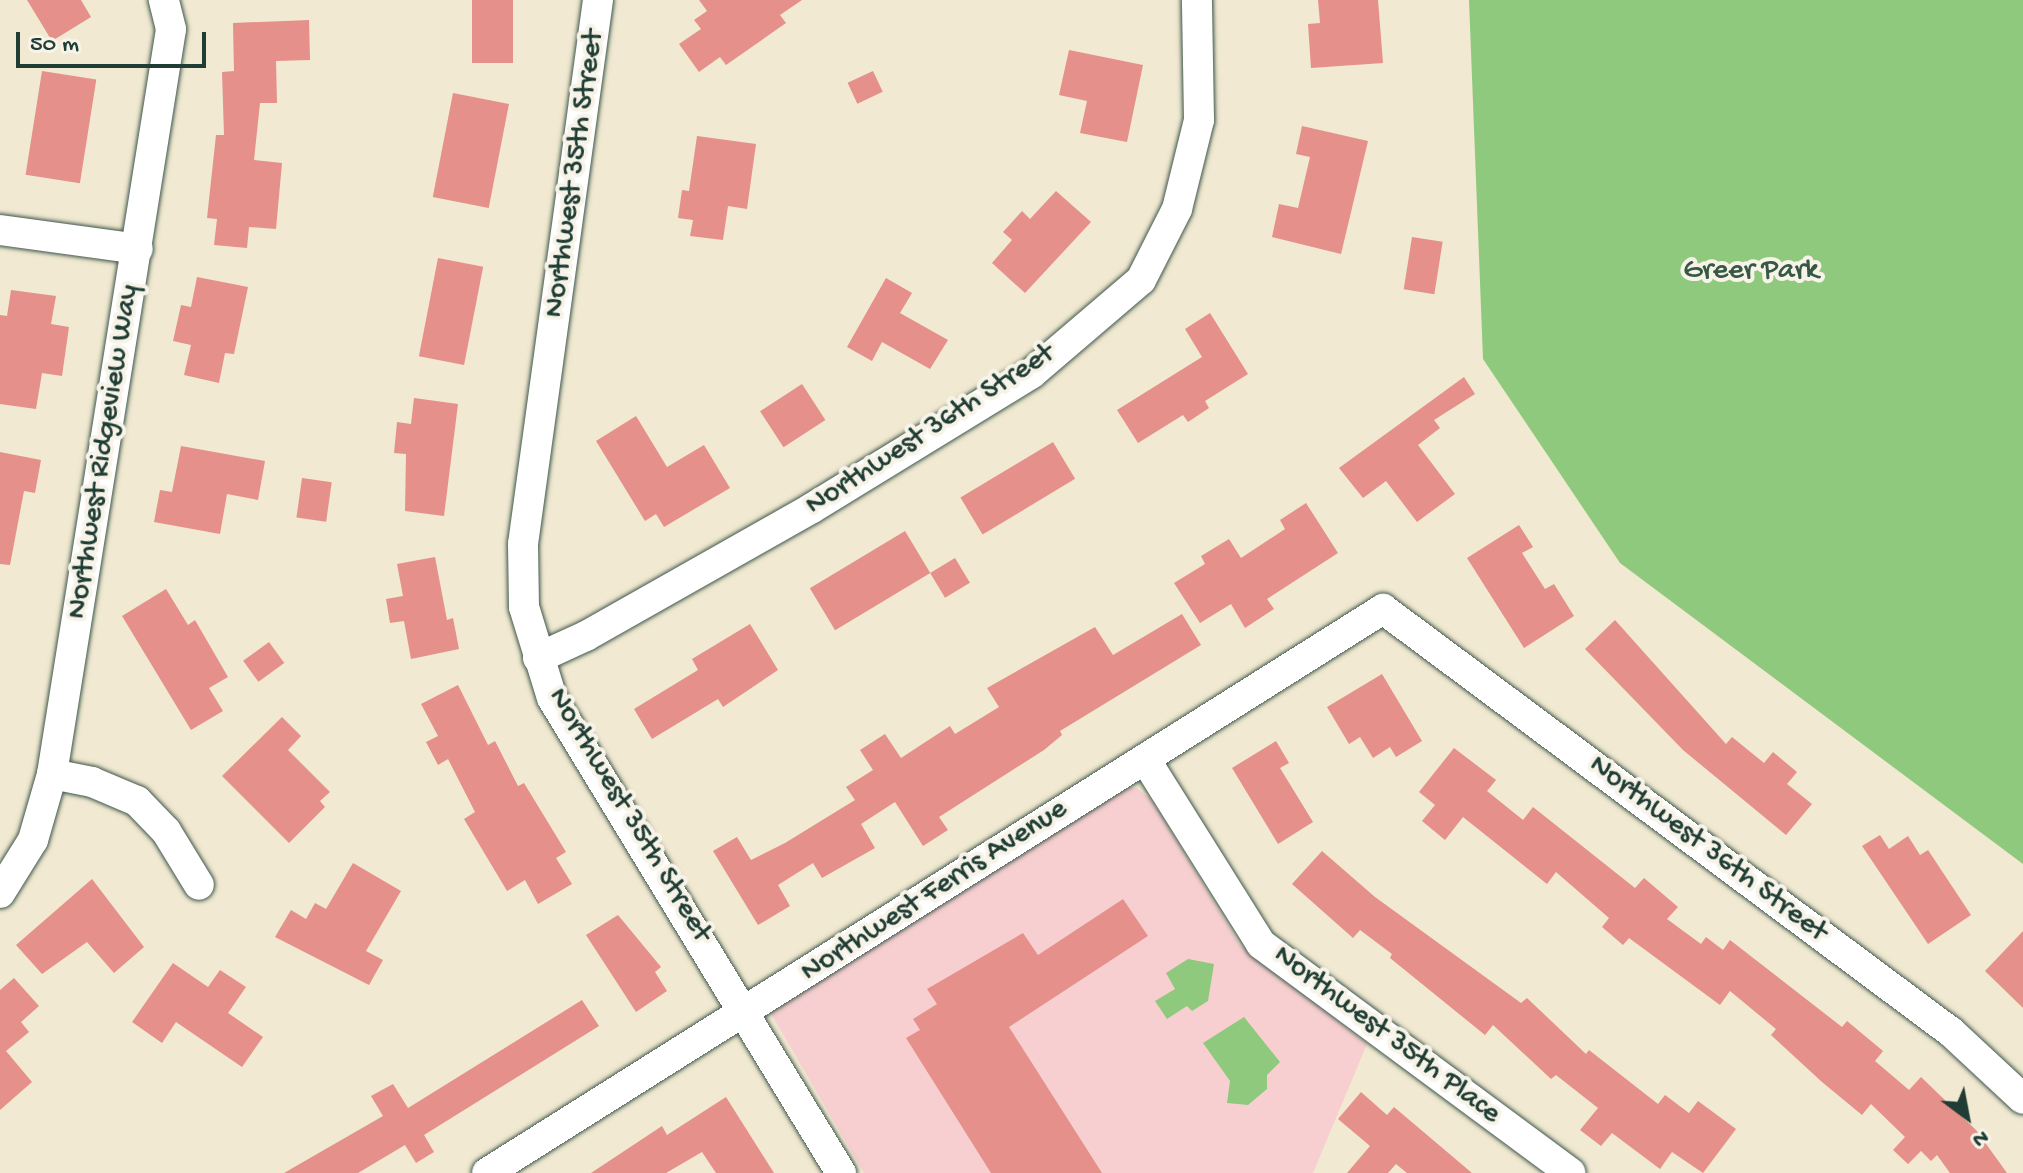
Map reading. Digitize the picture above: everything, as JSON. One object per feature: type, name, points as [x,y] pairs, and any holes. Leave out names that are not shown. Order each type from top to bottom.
[{"type":"street","name":"Northwest Ridgeview Way","points":[[0,893],[33,840],[52,774],[171,29],[164,0]]},
{"type":"street","name":"Northwest 35th Street","points":[[598,0],[523,544],[524,607],[552,698],[747,1012],[841,1173]]},
{"type":"street","name":"Northwest 36th Street","points":[[538,658],[586,636],[812,508],[1032,373],[1141,280],[1177,209],[1199,120],[1197,0]]},
{"type":"street","points":[[0,230],[138,249]]},
{"type":"street","name":"Northwest 36th Street","points":[[1383,609],[1951,1032],[2023,1099]]},
{"type":"street","name":"Northwest Ferris Avenue","points":[[487,1173],[1383,609]]},
{"type":"street","name":"Northwest 35th Place","points":[[1145,759],[1261,944],[1570,1173]]},
{"type":"street","points":[[52,774],[92,782],[137,801],[166,831],[199,885]]},
{"type":"shaded area","points":[[1120,787],[1136,788],[1151,799],[1240,945],[1367,1044],[1313,1173],[864,1173],[770,1012]]},
{"type":"green space","name":"Greer Park","points":[[1469,0],[2023,0],[2023,864],[1620,563],[1483,359]]},
{"type":"green space","points":[[1188,959],[1214,964],[1208,1001],[1192,1011],[1187,1006],[1167,1019],[1155,1001],[1175,989],[1166,973]]},
{"type":"green space","points":[[1244,1017],[1280,1062],[1267,1075],[1267,1089],[1248,1105],[1227,1103],[1230,1081],[1203,1043]]},
{"type":"building","points":[[27,0],[81,0],[91,17],[52,41]]},
{"type":"building","points":[[472,0],[513,0],[513,63],[472,63]]},
{"type":"building","points":[[699,0],[802,0],[780,15],[786,23],[726,65],[720,57],[699,72],[679,44],[701,29],[694,20],[707,11]]},
{"type":"building","points":[[1318,0],[1378,0],[1383,63],[1311,68],[1308,24],[1320,23]]},
{"type":"building","points":[[309,20],[310,60],[276,61],[277,103],[260,103],[254,160],[282,163],[276,229],[249,227],[247,248],[214,245],[217,219],[207,218],[216,135],[224,135],[222,72],[234,71],[233,23]]},
{"type":"building","points":[[1069,50],[1143,65],[1127,142],[1080,133],[1087,101],[1059,95]]},
{"type":"building","points":[[42,71],[96,80],[80,183],[26,175]]},
{"type":"building","points":[[873,71],[883,92],[857,104],[848,83]]},
{"type":"building","points":[[453,93],[509,104],[489,208],[433,197]]},
{"type":"building","points":[[1302,126],[1368,141],[1341,254],[1272,237],[1279,204],[1298,208],[1310,157],[1296,154]]},
{"type":"building","points":[[697,136],[756,144],[747,209],[728,206],[723,240],[690,236],[693,220],[678,218],[682,190],[689,191]]},
{"type":"building","points":[[1056,191],[1091,222],[1025,293],[992,263],[1012,240],[1003,232],[1022,211],[1030,219]]},
{"type":"building","points":[[1412,237],[1443,242],[1434,294],[1404,289]]},
{"type":"building","points":[[438,258],[483,267],[464,365],[419,356]]},
{"type":"building","points":[[197,277],[248,287],[234,354],[225,353],[219,383],[184,375],[191,345],[173,341],[181,305],[191,307]]},
{"type":"building","points":[[886,278],[912,293],[900,313],[948,340],[930,369],[882,342],[872,361],[847,347]]},
{"type":"building","points":[[11,290],[56,296],[51,324],[69,327],[62,376],[42,373],[36,409],[0,404],[0,315],[7,316]]},
{"type":"building","points":[[1210,313],[1248,374],[1205,401],[1209,408],[1188,422],[1183,415],[1138,443],[1117,410],[1202,357],[1185,329]]},
{"type":"building","points":[[1464,377],[1475,394],[1434,420],[1440,428],[1418,445],[1455,494],[1417,522],[1386,481],[1363,498],[1339,468]]},
{"type":"building","points":[[802,384],[825,420],[783,447],[760,411]]},
{"type":"building","points":[[414,398],[458,404],[444,516],[405,511],[406,454],[394,453],[397,422],[411,424]]},
{"type":"building","points":[[636,416],[667,467],[704,445],[730,488],[664,527],[656,514],[645,521],[596,441]]},
{"type":"building","points":[[1053,442],[1075,479],[983,534],[960,498]]},
{"type":"building","points":[[181,446],[265,461],[258,500],[227,494],[220,534],[154,522],[160,490],[172,492]]},
{"type":"building","points":[[0,452],[41,460],[35,493],[24,491],[10,565],[0,564]]},
{"type":"building","points":[[302,478],[332,482],[326,522],[296,518]]},
{"type":"building","points":[[1306,503],[1338,553],[1267,599],[1274,609],[1245,628],[1231,604],[1200,623],[1174,583],[1205,564],[1201,556],[1229,539],[1241,558],[1285,529],[1280,520]]},
{"type":"building","points":[[1519,525],[1533,547],[1522,553],[1545,589],[1554,584],[1574,616],[1524,648],[1467,558]]},
{"type":"building","points":[[905,531],[930,573],[835,630],[810,588]]},
{"type":"building","points":[[435,557],[447,620],[453,618],[459,649],[411,659],[404,621],[390,623],[386,599],[403,596],[397,564]]},
{"type":"building","points":[[955,558],[970,583],[945,598],[930,573]]},
{"type":"building","points":[[166,589],[188,625],[195,620],[228,677],[209,688],[223,711],[191,730],[122,616]]},
{"type":"building","points":[[1182,614],[1201,645],[1060,731],[1062,735],[1044,750],[939,817],[948,830],[923,846],[895,802],[861,824],[875,848],[822,878],[813,863],[778,885],[790,906],[758,925],[713,851],[737,837],[751,860],[785,843],[855,800],[846,787],[873,770],[860,750],[885,734],[901,758],[950,726],[955,734],[999,707],[987,688],[1095,627],[1113,655]]},
{"type":"building","points":[[1615,620],[1726,744],[1732,737],[1764,763],[1773,752],[1797,772],[1787,784],[1812,804],[1786,835],[1683,750],[1585,649]]},
{"type":"building","points":[[750,624],[778,670],[723,707],[718,699],[652,739],[634,709],[698,670],[692,659]]},
{"type":"building","points":[[269,642],[284,663],[258,682],[243,661]]},
{"type":"building","points":[[1382,674],[1422,741],[1396,757],[1390,747],[1373,758],[1360,737],[1349,744],[1327,707]]},
{"type":"building","points":[[458,685],[488,745],[495,741],[518,786],[524,783],[566,852],[556,858],[572,884],[538,904],[525,880],[507,891],[464,819],[475,812],[448,759],[438,765],[426,742],[438,736],[421,704]]},
{"type":"building","points":[[282,717],[301,736],[288,750],[330,792],[320,801],[325,807],[289,843],[222,776]]},
{"type":"building","points":[[1276,741],[1289,763],[1280,768],[1313,822],[1278,844],[1232,768]]},
{"type":"building","points":[[1454,748],[1496,780],[1487,791],[1523,820],[1533,807],[1635,888],[1644,878],[1678,907],[1667,919],[1701,944],[1706,937],[1723,950],[1730,940],[1842,1027],[1847,1021],[1883,1051],[1875,1061],[1909,1090],[1921,1077],[1976,1130],[2007,1173],[1950,1173],[1937,1155],[1931,1161],[1921,1151],[1908,1164],[1893,1150],[1905,1137],[1871,1104],[1862,1115],[1822,1082],[1771,1035],[1776,1029],[1730,991],[1720,1005],[1629,938],[1623,945],[1602,927],[1609,918],[1556,872],[1547,884],[1463,817],[1445,840],[1422,821],[1435,805],[1419,792]]},
{"type":"building","points":[[1880,835],[1889,849],[1908,836],[1920,855],[1928,850],[1971,915],[1928,944],[1862,846]]},
{"type":"building","points":[[1322,851],[1375,897],[1521,1003],[1527,998],[1586,1054],[1589,1050],[1658,1104],[1665,1095],[1689,1113],[1698,1101],[1736,1129],[1703,1173],[1672,1152],[1660,1169],[1612,1133],[1601,1146],[1580,1130],[1598,1108],[1556,1075],[1551,1079],[1493,1025],[1485,1035],[1390,958],[1392,954],[1360,930],[1353,938],[1292,884]]},
{"type":"building","points":[[353,863],[401,891],[366,951],[383,960],[369,985],[275,937],[291,910],[306,919],[315,903],[326,909]]},
{"type":"building","points":[[92,879],[144,947],[114,973],[87,942],[42,974],[16,945]]},
{"type":"building","points":[[1123,899],[1148,936],[1009,1027],[1102,1173],[991,1173],[906,1038],[920,1030],[913,1019],[937,1004],[927,989],[1023,933],[1038,955]]},
{"type":"building","points":[[618,915],[661,967],[655,972],[667,991],[636,1012],[586,935]]},
{"type":"building","points":[[2023,931],[2023,1008],[1985,971]]},
{"type":"building","points":[[173,963],[208,987],[220,970],[246,987],[228,1013],[263,1037],[242,1067],[176,1022],[162,1043],[132,1022]]},
{"type":"building","points":[[14,978],[39,1006],[21,1022],[29,1032],[6,1051],[32,1082],[0,1110],[0,990]]},
{"type":"building","points":[[582,1000],[599,1026],[424,1135],[434,1152],[416,1163],[405,1145],[358,1173],[284,1173],[383,1116],[371,1096],[393,1084],[408,1108]]},
{"type":"building","points":[[1361,1092],[1387,1115],[1394,1107],[1472,1173],[1407,1173],[1396,1164],[1388,1173],[1347,1173],[1370,1146],[1338,1119]]},
{"type":"building","points":[[726,1097],[774,1173],[716,1173],[702,1152],[666,1173],[591,1173],[662,1126],[667,1135]]}]
